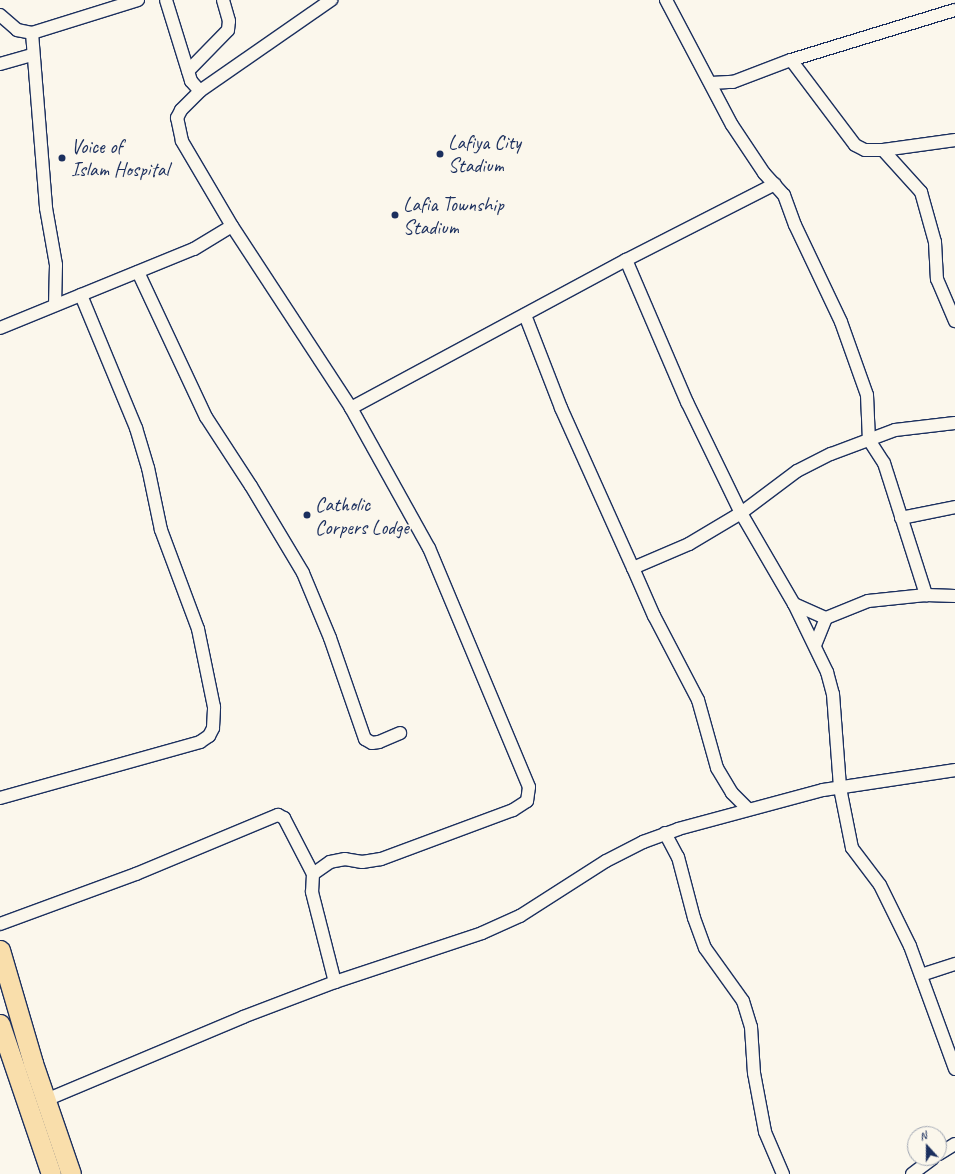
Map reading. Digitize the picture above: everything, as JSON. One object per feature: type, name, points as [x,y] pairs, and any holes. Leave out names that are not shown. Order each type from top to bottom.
[{"type":"highway","points":[[0,950],[46,1100],[71,1174]]},
{"type":"highway","points":[[0,1024],[51,1174]]},
{"type":"street","points":[[0,15],[17,30],[32,33],[138,0]]},
{"type":"street","points":[[166,0],[191,82],[200,91]]},
{"type":"street","points":[[188,71],[228,30],[229,21],[222,0]]},
{"type":"street","points":[[313,874],[330,862],[345,859],[372,861],[429,843],[514,810],[523,805],[529,796],[525,776],[429,548],[351,408],[232,226],[182,142],[178,129],[177,118],[181,110],[200,91],[331,0]]},
{"type":"street","points":[[666,0],[721,102],[764,174],[784,195],[795,225],[841,322],[867,395],[869,440],[884,463],[926,595]]},
{"type":"street","points":[[711,83],[733,82],[792,60],[955,10]]},
{"type":"street","points":[[32,33],[32,55],[42,139],[46,208],[56,265],[55,305]]},
{"type":"street","points":[[0,64],[32,55]]},
{"type":"street","points":[[792,60],[847,138],[865,150],[883,150],[955,140]]},
{"type":"street","points":[[721,102],[733,82]]},
{"type":"street","points":[[883,150],[921,192],[935,242],[938,279],[955,321]]},
{"type":"street","points":[[351,408],[626,260],[775,184]]},
{"type":"street","points":[[0,328],[194,249],[232,226]]},
{"type":"street","points":[[626,260],[687,402],[741,513],[794,604],[827,672],[833,694],[840,788],[852,848],[880,885],[921,975],[955,1069]]},
{"type":"street","points":[[138,272],[206,417],[251,486],[303,573],[330,638],[365,739],[372,743],[379,742],[400,733]]},
{"type":"street","points":[[0,798],[204,740],[210,736],[213,728],[214,708],[198,629],[161,530],[148,468],[136,428],[81,295]]},
{"type":"street","points":[[525,315],[561,408],[654,616],[698,700],[717,768],[732,793],[748,809]]},
{"type":"street","points":[[633,568],[689,544],[741,513],[797,471],[831,454],[907,427],[955,423]]},
{"type":"street","points":[[901,518],[955,507]]},
{"type":"street","points":[[794,604],[826,618],[868,602],[926,595],[955,596]]},
{"type":"street","points":[[815,645],[826,618]]},
{"type":"street","points":[[46,1100],[243,1017],[335,982],[482,933],[520,916],[606,861],[665,834],[748,809],[840,788],[955,770]]},
{"type":"street","points":[[0,924],[136,874],[278,815],[284,818],[313,874],[312,892],[335,982]]},
{"type":"street","points":[[665,834],[678,857],[694,918],[705,948],[743,1001],[752,1027],[754,1073],[764,1132],[783,1174]]},
{"type":"street","points":[[921,975],[955,964]]},
{"type":"street","points":[[912,1174],[923,1166]]},
{"type":"place","name":"Lafiya City Stadium","points":[[440,154]]},
{"type":"place","name":"Voice of Islam Hospital","points":[[62,158]]},
{"type":"place","name":"Lafia Township Stadium","points":[[395,215]]},
{"type":"place","name":"Catholic Corpers Lodge","points":[[307,515]]}]
